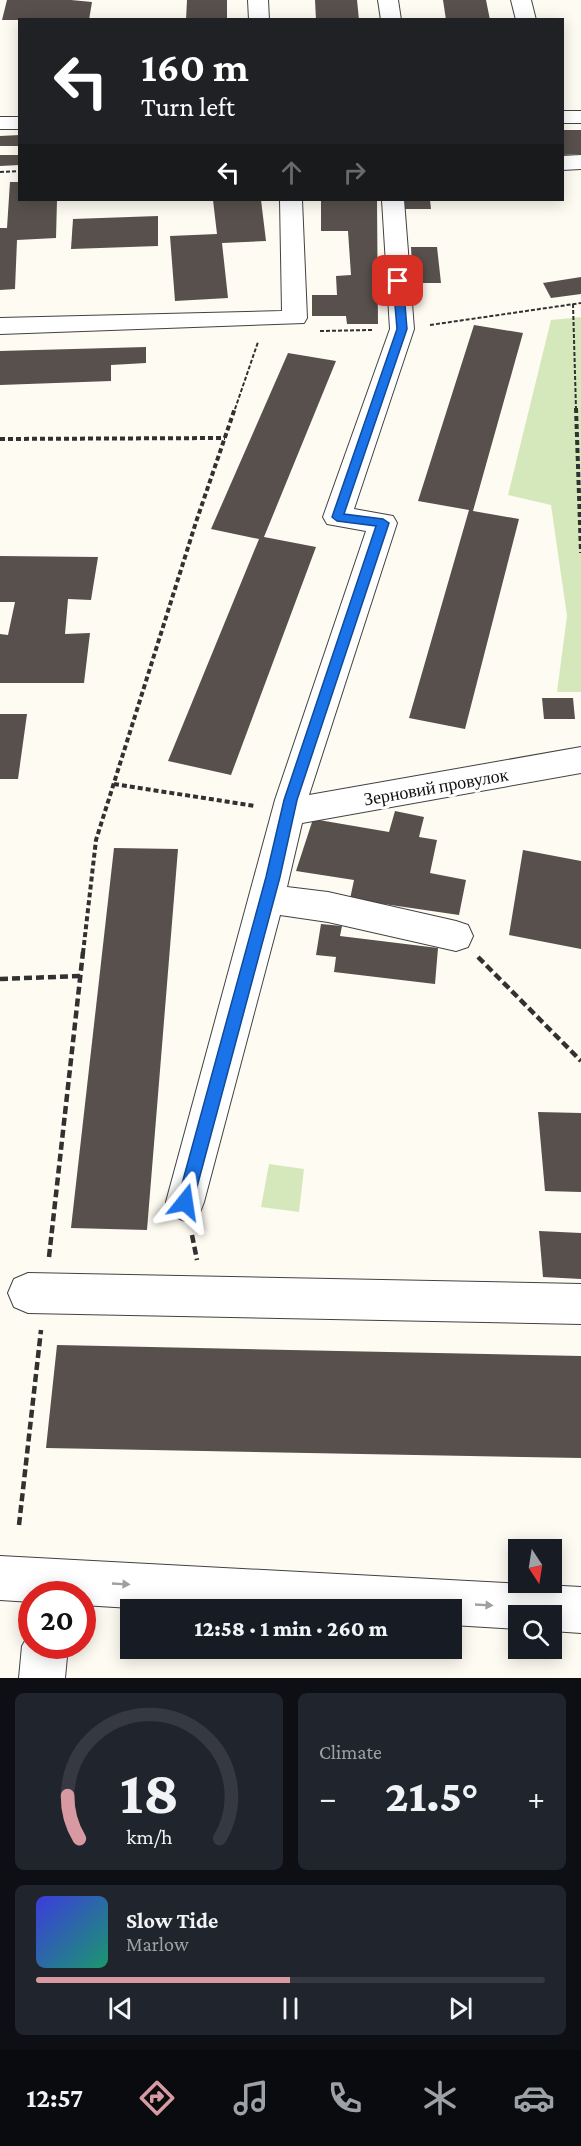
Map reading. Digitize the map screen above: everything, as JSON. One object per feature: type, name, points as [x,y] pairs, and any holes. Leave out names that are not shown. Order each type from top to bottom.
[{"type":"street","points":[[258,0],[259,18]]},
{"type":"street","points":[[388,0],[391,18]]},
{"type":"street","points":[[521,0],[526,18]]},
{"type":"street","points":[[564,117],[581,117]]},
{"type":"street","points":[[0,123],[18,123]]},
{"type":"street","points":[[564,162],[581,162]]},
{"type":"street","points":[[0,326],[295,318],[291,201]]},
{"type":"street","points":[[185,1202],[290,812],[294,789],[383,523],[337,517],[402,329],[393,201]]},
{"type":"street","name":"Зерновий провулок","points":[[290,812],[581,760]]},
{"type":"street","points":[[267,898],[328,907],[456,936]]},
{"type":"street","points":[[37,1293],[581,1304]]},
{"type":"street","points":[[0,1578],[18,1581]]},
{"type":"street","points":[[96,1589],[581,1610]]},
{"type":"street","points":[[42,1678],[44,1659]]},
{"type":"path","points":[[0,172],[18,171]]},
{"type":"path","points":[[581,303],[573,304],[581,553]]},
{"type":"path","points":[[19,1525],[37,1293],[81,976],[96,840],[261,333]]},
{"type":"path","points":[[0,439],[225,438]]},
{"type":"path","points":[[114,784],[290,812]]},
{"type":"path","points":[[456,936],[581,1061]]},
{"type":"path","points":[[0,979],[81,976]]},
{"type":"path","points":[[185,1202],[204,1296]]},
{"type":"green space","points":[[581,317],[581,692],[557,692],[567,616],[551,505],[508,495],[551,320]]},
{"type":"green space","points":[[269,1164],[304,1169],[299,1212],[261,1207]]},
{"type":"building","points":[[7,0],[92,2],[89,18],[2,20]]},
{"type":"building","points":[[187,0],[227,0],[227,18],[186,18]]},
{"type":"building","points":[[315,0],[357,0],[359,18],[316,18]]},
{"type":"building","points":[[443,0],[486,0],[490,18],[446,18]]},
{"type":"building","points":[[564,130],[581,130],[581,154],[564,155]]},
{"type":"building","points":[[18,135],[18,146],[0,146],[0,136]]},
{"type":"building","points":[[0,155],[18,155],[18,165],[0,166]]},
{"type":"building","points":[[10,182],[18,182],[18,201],[57,201],[56,238],[17,240],[15,289],[0,290],[0,228],[7,228]]},
{"type":"building","points":[[213,201],[261,201],[266,241],[222,243],[228,298],[175,301],[170,236],[217,234]]},
{"type":"building","points":[[321,201],[377,201],[378,324],[347,324],[346,316],[312,316],[312,295],[337,295],[336,276],[351,275],[348,231],[321,231]]},
{"type":"building","points":[[404,201],[430,201],[431,209],[405,209]]},
{"type":"building","points":[[158,216],[158,246],[71,249],[73,219]]},
{"type":"building","points":[[411,247],[437,247],[441,283],[413,283]]},
{"type":"building","points":[[581,277],[581,294],[551,298],[543,283]]},
{"type":"building","points":[[474,325],[523,333],[473,511],[519,519],[465,729],[409,718],[469,510],[418,501]]},
{"type":"building","points":[[146,347],[146,363],[111,365],[111,381],[0,385],[0,351]]},
{"type":"building","points":[[288,353],[336,361],[264,537],[316,547],[231,775],[168,761],[259,539],[211,529]]},
{"type":"building","points":[[0,556],[98,557],[91,600],[68,599],[65,634],[90,633],[84,683],[0,683],[0,634],[8,635],[15,602],[0,602]]},
{"type":"building","points":[[542,698],[573,698],[575,719],[544,719]]},
{"type":"building","points":[[0,714],[27,714],[18,779],[0,779]]},
{"type":"building","points":[[395,811],[424,817],[419,837],[437,840],[430,873],[466,880],[459,915],[350,899],[354,880],[296,871],[313,819],[389,832]]},
{"type":"building","points":[[114,848],[178,849],[147,1230],[71,1228]]},
{"type":"building","points":[[523,850],[581,861],[581,949],[509,935]]},
{"type":"building","points":[[321,924],[342,926],[340,936],[438,948],[435,984],[334,972],[336,957],[316,955]]},
{"type":"building","points":[[538,1112],[581,1113],[581,1192],[545,1191]]},
{"type":"building","points":[[539,1231],[581,1233],[581,1279],[543,1277]]},
{"type":"building","points":[[57,1345],[581,1356],[581,1458],[46,1448]]},
{"type":"route","points":[[185,1202],[273,877],[291,800],[383,523],[337,517],[402,329],[398,281]]}]
